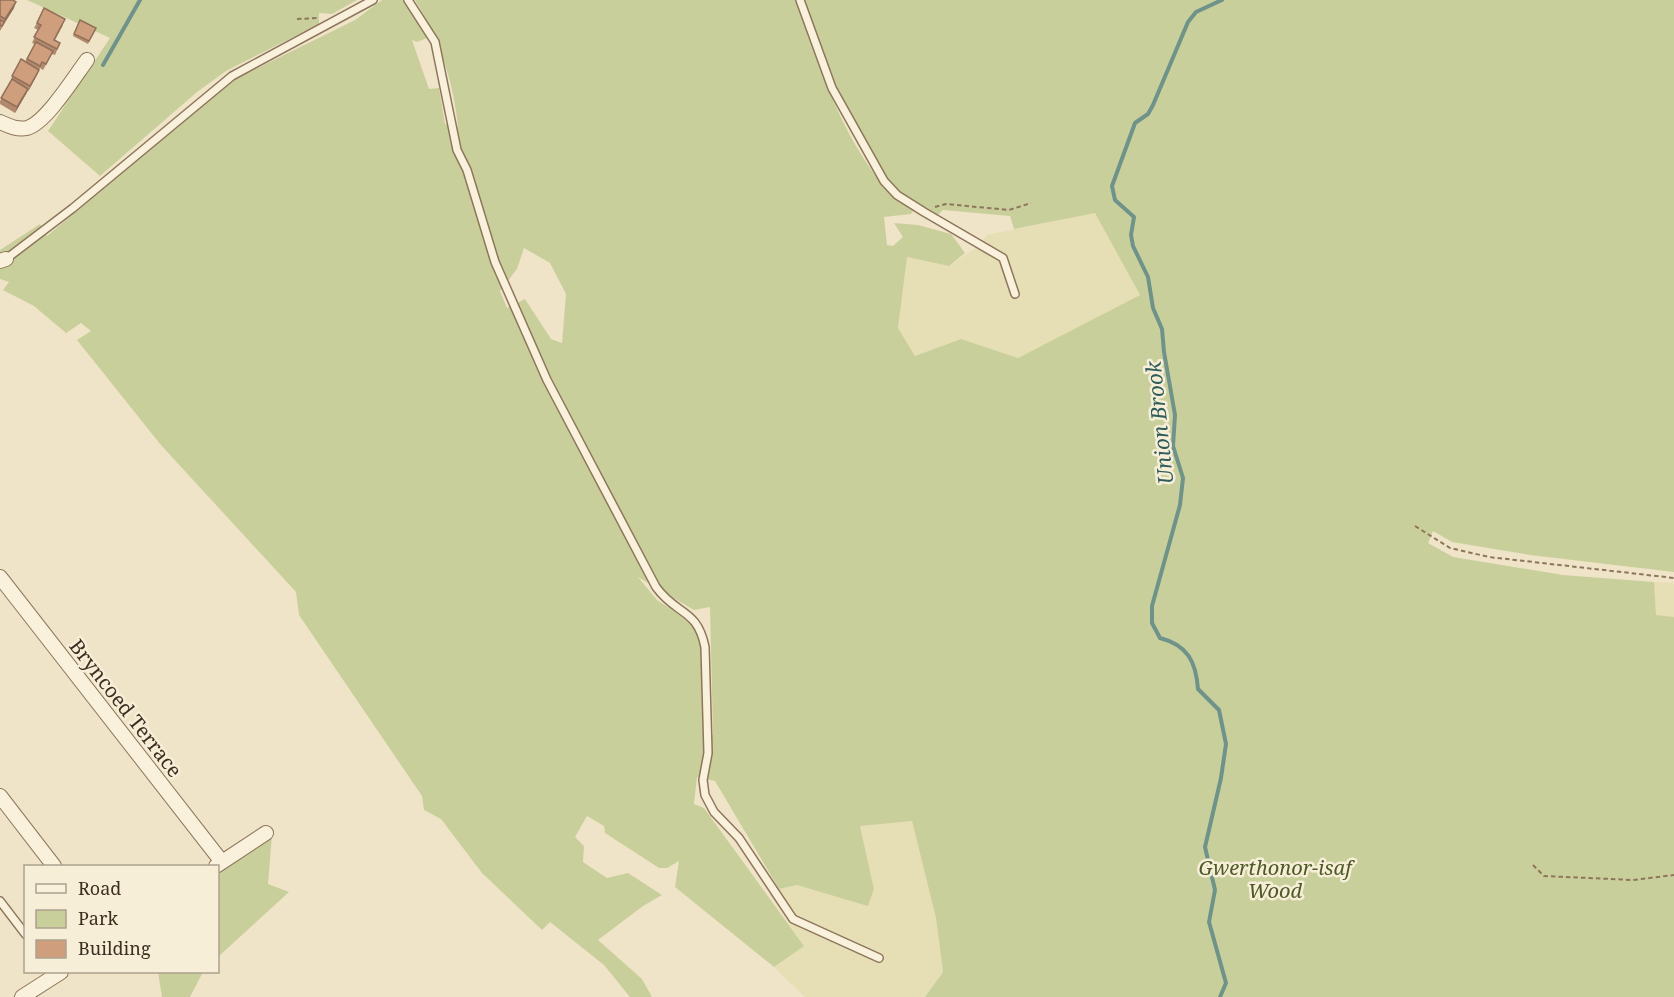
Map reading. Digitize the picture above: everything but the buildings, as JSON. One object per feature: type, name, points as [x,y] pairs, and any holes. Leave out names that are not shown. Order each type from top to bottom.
[{"type":"street","points":[[0,122],[12,128],[28,128],[41,121],[74,68],[87,60]]},
{"type":"street","name":"Bryncoed Terrace","points":[[0,577],[219,864]]},
{"type":"street","points":[[0,796],[52,865]]},
{"type":"street","points":[[219,864],[266,833]]},
{"type":"street","points":[[22,997],[56,973]]},
{"type":"lane","points":[[3,260],[72,208],[232,76],[373,0]]},
{"type":"lane","points":[[408,0],[435,42],[457,150],[467,170],[495,262],[547,380],[656,587],[672,605],[697,621],[702,632],[705,647],[708,753],[703,780],[710,803],[746,848],[793,918],[879,958]]},
{"type":"lane","points":[[800,0],[832,88],[873,164],[897,195],[1003,258],[1015,294]]},
{"type":"lane","points":[[0,901],[24,932]]},
{"type":"path","points":[[924,212],[946,204],[1009,210],[1031,203]]},
{"type":"path","points":[[1415,526],[1450,548],[1489,557],[1674,578]]},
{"type":"path","points":[[1533,865],[1544,876],[1633,880],[1674,876]]},
{"type":"shaded area","points":[[1095,212],[1140,295],[1018,358],[961,339],[915,356],[898,328],[907,257],[949,266],[976,248],[987,235]]},
{"type":"shaded area","points":[[1654,582],[1674,583],[1674,617],[1656,616]]},
{"type":"shaded area","points":[[912,821],[936,918],[943,972],[925,997],[805,997],[774,967],[804,946],[770,895],[779,889],[797,885],[868,905],[874,889],[860,825]]},
{"type":"green space","points":[[27,0],[357,0],[332,14],[319,13],[319,24],[226,71],[197,92],[100,176],[48,131],[110,38]]},
{"type":"green space","name":"Gwerthonor-isaf Wood","points":[[382,0],[403,0],[427,38],[417,42],[412,40],[429,89],[439,88],[445,124],[458,127],[453,94],[444,61],[415,0],[796,0],[827,85],[855,145],[872,171],[892,194],[913,211],[911,214],[884,217],[887,245],[893,246],[903,237],[894,223],[918,225],[951,234],[965,253],[949,266],[907,257],[898,328],[915,356],[961,339],[1018,358],[1140,295],[1095,213],[1014,229],[1010,216],[943,210],[937,216],[910,199],[886,177],[857,131],[832,75],[804,0],[1674,0],[1674,572],[1530,555],[1452,542],[1433,531],[1428,543],[1453,557],[1563,575],[1654,582],[1656,615],[1674,617],[1674,997],[925,997],[943,972],[936,918],[912,821],[860,826],[874,889],[868,906],[797,885],[779,889],[715,781],[697,777],[694,804],[704,808],[804,946],[774,967],[675,887],[679,861],[667,868],[659,868],[605,833],[604,826],[587,816],[575,837],[584,846],[583,862],[607,878],[628,873],[662,895],[643,906],[598,940],[642,979],[652,997],[630,997],[604,965],[550,922],[542,930],[482,873],[441,819],[424,810],[422,796],[299,615],[296,592],[160,444],[77,340],[91,331],[81,323],[66,333],[34,306],[3,290],[9,282],[0,279],[0,250],[40,224],[47,236],[231,81],[355,20]],"holes":[[[524,248],[550,263],[566,294],[562,343],[551,339],[525,299],[507,308],[500,291],[517,269]],[[638,577],[694,610],[710,607],[713,735],[703,734],[701,648],[697,631],[690,622],[657,600]]]},
{"type":"green space","points":[[272,835],[268,884],[289,892],[219,956],[219,873]]},
{"type":"green space","points":[[158,973],[202,973],[190,997],[162,997]]},
{"type":"waterway","points":[[103,65],[140,0]]},
{"type":"waterway","name":"Union Brook","points":[[1220,997],[1226,983],[1209,922],[1215,890],[1205,847],[1221,778],[1226,744],[1219,710],[1198,689],[1192,662],[1177,645],[1160,638],[1152,623],[1152,606],[1180,505],[1183,478],[1173,446],[1175,415],[1162,329],[1153,308],[1148,277],[1133,246],[1131,235],[1134,217],[1115,200],[1112,186],[1135,123],[1148,114],[1153,105],[1188,22],[1196,12],[1222,0]]}]
